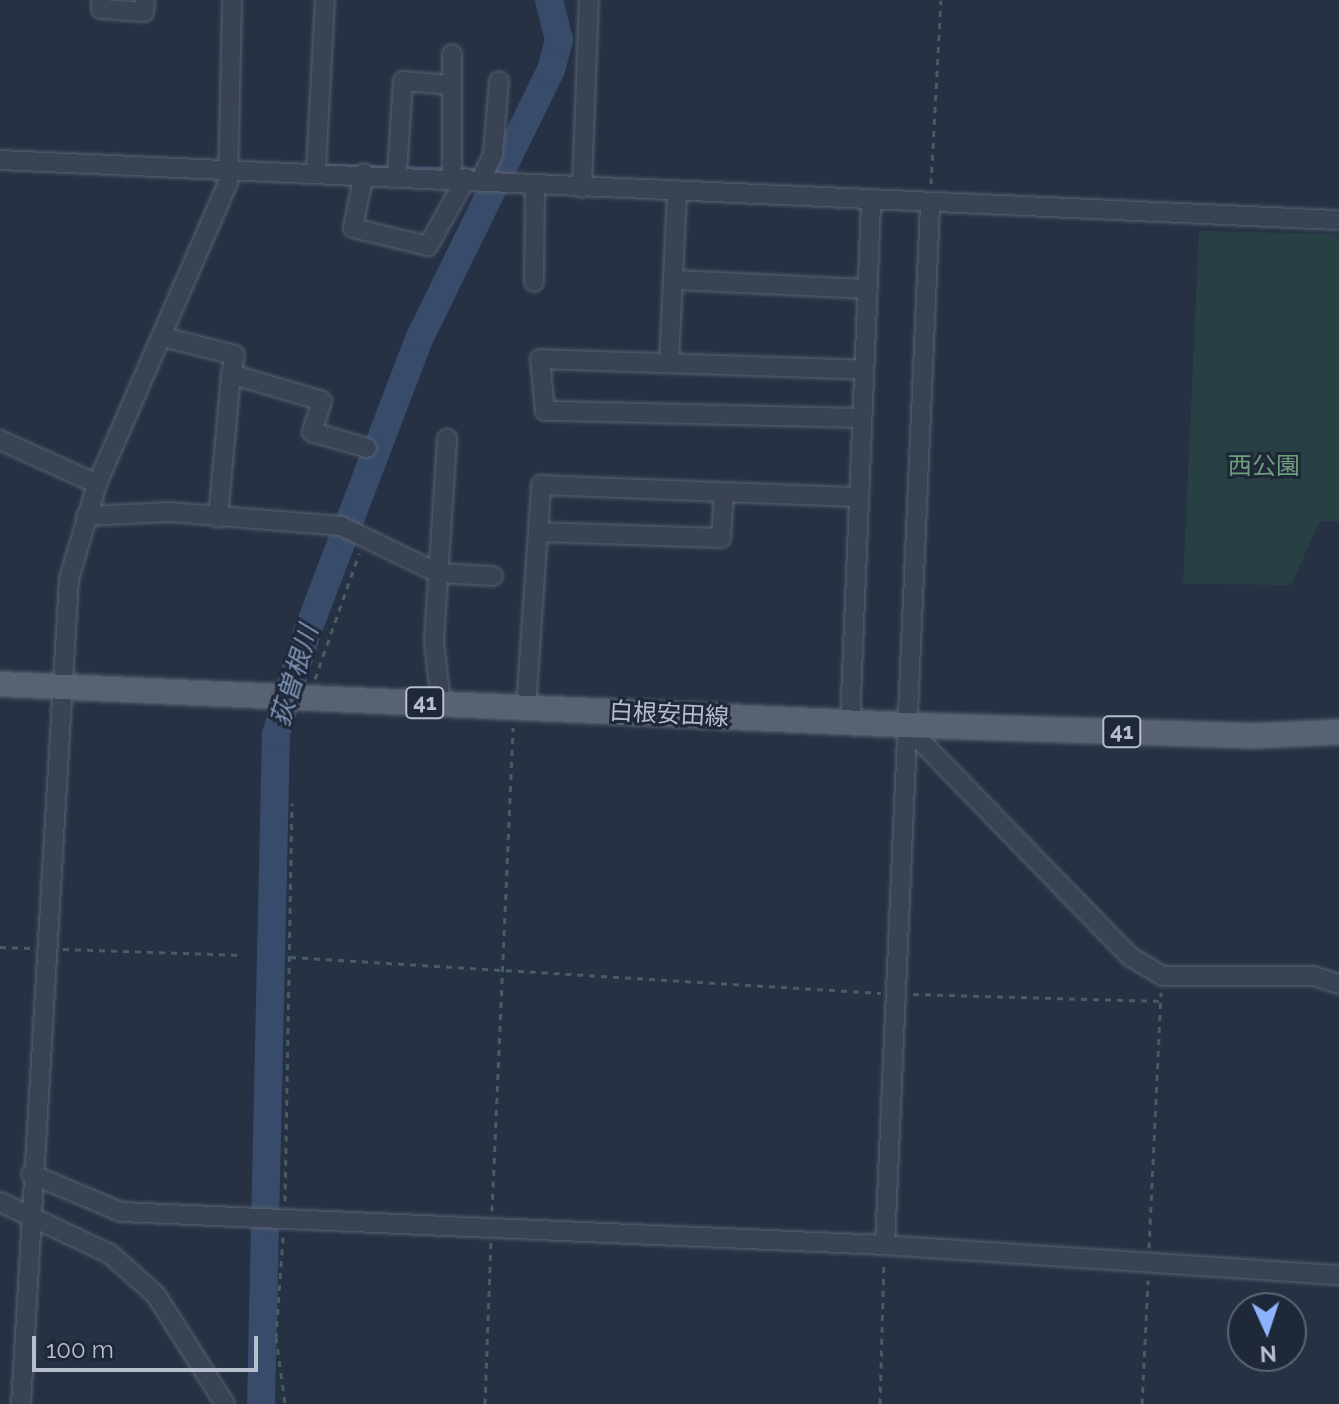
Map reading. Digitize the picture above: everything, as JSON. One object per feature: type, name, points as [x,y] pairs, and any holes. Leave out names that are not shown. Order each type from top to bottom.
[{"type":"main road","name":"白根安田線","points":[[0,684],[905,725],[1251,736],[1339,732]]},
{"type":"street","points":[[101,0],[101,9],[144,12],[145,0]]},
{"type":"street","points":[[21,1404],[31,1174],[69,579],[97,484],[228,183],[224,169],[232,0]]},
{"type":"street","points":[[316,170],[325,0]]},
{"type":"street","points":[[582,188],[589,0]]},
{"type":"street","points":[[452,54],[452,85],[466,178]]},
{"type":"street","points":[[397,174],[403,81],[452,85]]},
{"type":"street","points":[[364,173],[353,228],[428,246],[466,178],[493,154],[499,81]]},
{"type":"street","points":[[0,160],[397,174],[466,178],[535,187],[871,204],[1339,220]]},
{"type":"street","points":[[534,282],[535,187]]},
{"type":"street","points":[[669,363],[677,194]]},
{"type":"street","points":[[850,723],[871,204]]},
{"type":"street","points":[[885,1245],[905,725],[930,205]]},
{"type":"street","points":[[675,280],[868,289]]},
{"type":"street","points":[[163,337],[235,355],[218,518]]},
{"type":"street","points":[[862,418],[545,411],[540,359],[864,370]]},
{"type":"street","points":[[231,374],[322,401],[312,432],[367,448]]},
{"type":"street","points":[[441,704],[434,641],[447,438]]},
{"type":"street","points":[[0,440],[97,484]]},
{"type":"street","points":[[520,707],[541,485],[859,497]]},
{"type":"street","points":[[538,532],[721,538],[724,492]]},
{"type":"street","points":[[86,516],[218,518],[341,526],[363,532],[438,573],[493,576]]},
{"type":"street","points":[[905,725],[1131,957],[1152,970],[1339,984]]},
{"type":"street","points":[[31,1174],[121,1212],[885,1245],[1149,1259],[1339,1275]]},
{"type":"street","points":[[0,1202],[110,1254],[156,1295],[225,1404]]},
{"type":"path","points":[[930,205],[941,0]]},
{"type":"path","points":[[309,698],[363,532]]},
{"type":"path","points":[[485,1404],[491,1228],[520,707]]},
{"type":"path","points":[[285,1404],[276,1337],[290,957],[292,803]]},
{"type":"path","points":[[0,947],[243,955]]},
{"type":"path","points":[[290,957],[896,994],[1161,1001],[1142,1404]]},
{"type":"path","points":[[880,1404],[885,1245]]},
{"type":"green space","name":"西公園","points":[[1199,231],[1339,234],[1339,522],[1320,521],[1291,585],[1183,584]]},
{"type":"waterway","name":"荻曽根川","points":[[261,1404],[276,734],[306,635],[420,337],[551,70],[559,40],[549,0]]},
{"type":"waterway","points":[[329,166],[447,169]]},
{"type":"waterway","points":[[457,169],[479,170]]}]
